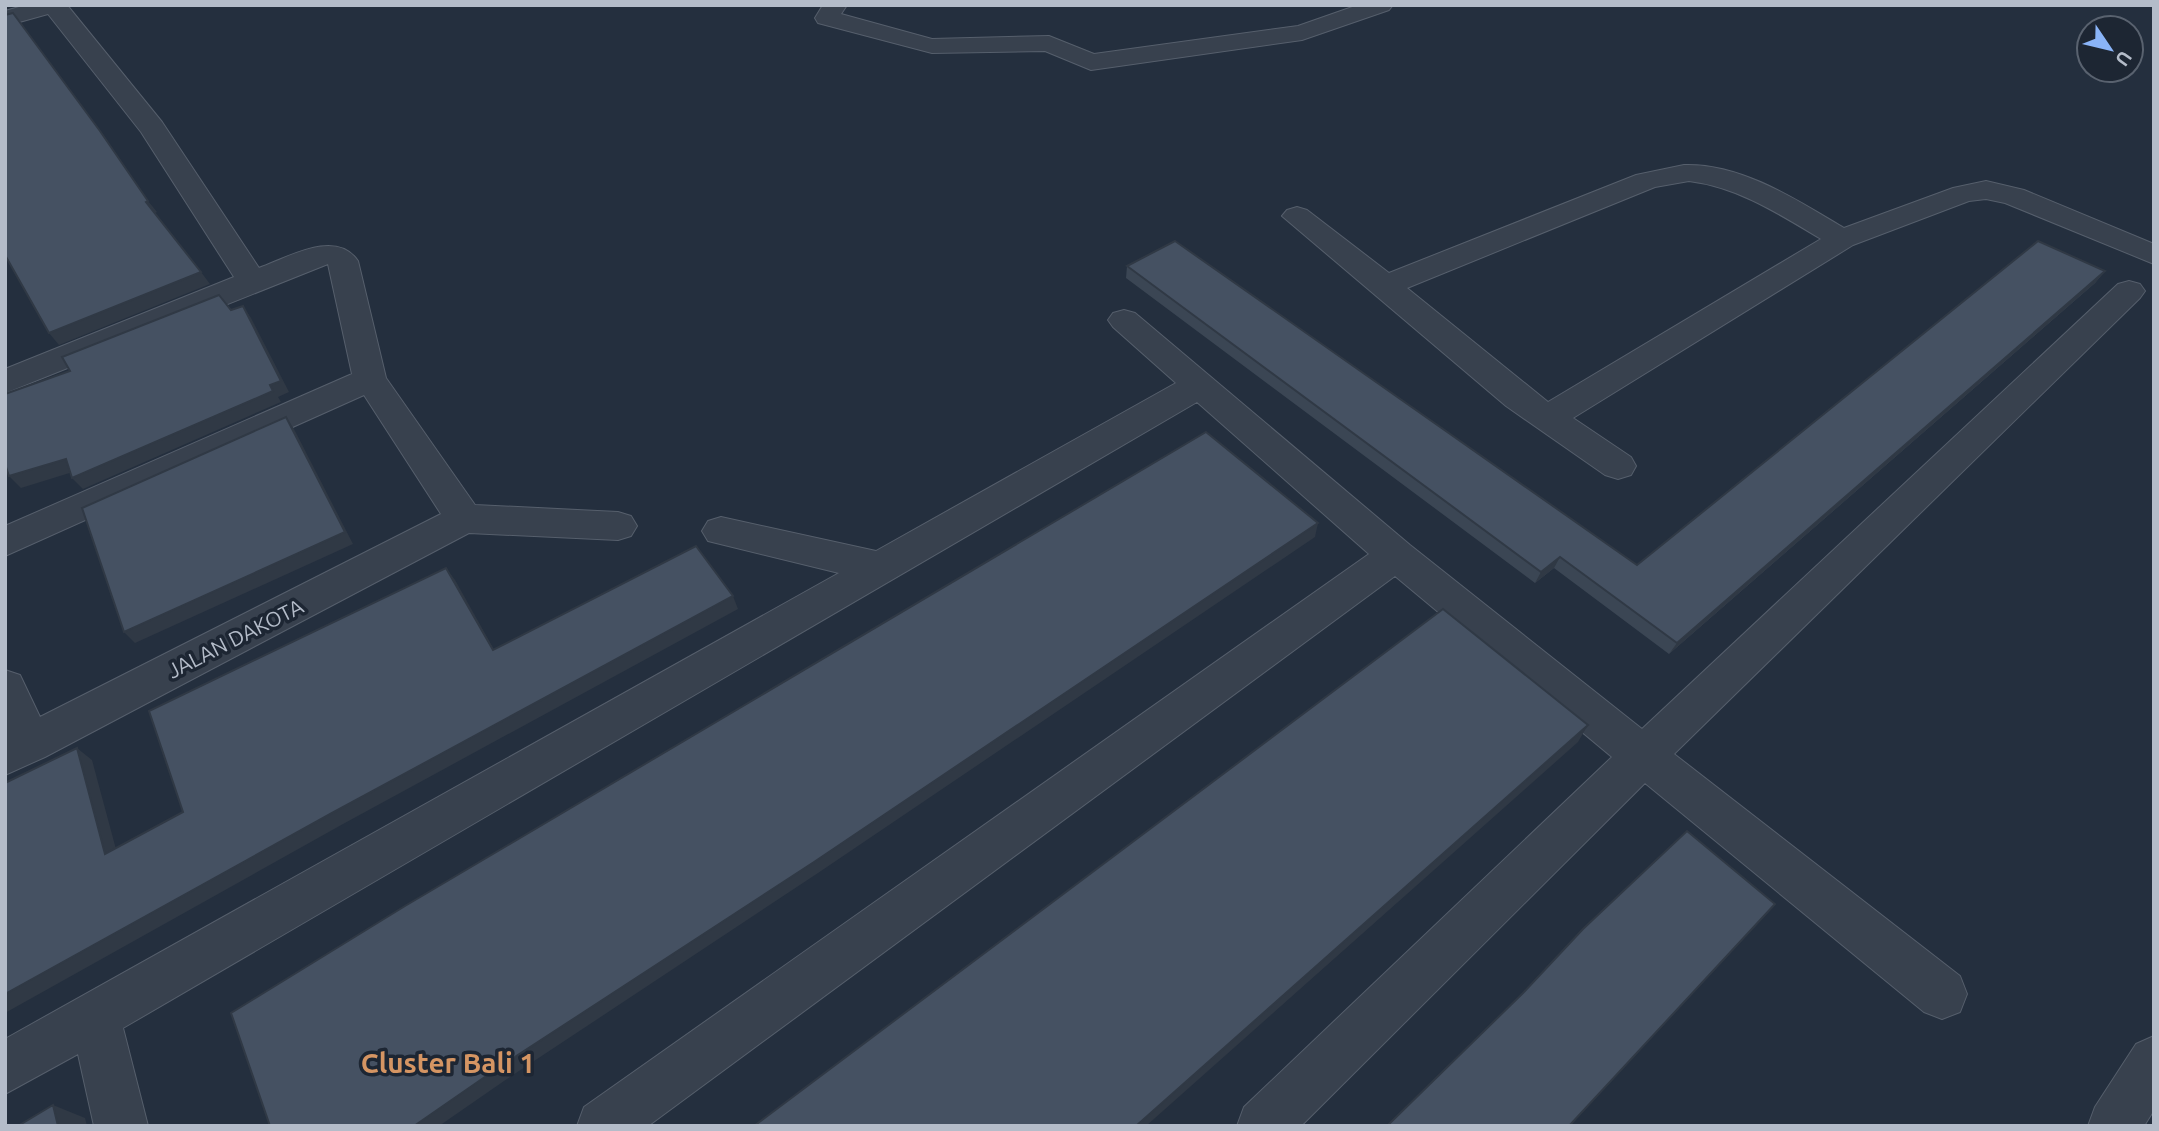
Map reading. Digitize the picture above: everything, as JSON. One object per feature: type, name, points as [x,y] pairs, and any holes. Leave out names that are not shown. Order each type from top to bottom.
[{"type":"street","points":[[5,19],[53,5],[152,128],[252,281]]},
{"type":"street","points":[[835,5],[827,18],[932,46],[1049,43],[1091,62],[1303,33],[1381,5]]},
{"type":"street","points":[[1385,286],[1646,181],[1687,173],[1725,179],[1795,212],[1842,239]]},
{"type":"street","points":[[1547,418],[1842,239],[1964,194],[1986,190],[2014,196],[2154,254]]},
{"type":"street","points":[[1297,216],[1518,398],[1618,466]]},
{"type":"street","points":[[5,382],[252,281],[326,254],[337,256],[343,261],[370,379],[464,519],[618,526]]},
{"type":"street","points":[[1263,1126],[1643,756],[2129,291]]},
{"type":"street","points":[[1124,320],[1396,555],[1942,994]]},
{"type":"street","points":[[5,542],[370,379]]},
{"type":"street","points":[[5,1068],[1200,385]]},
{"type":"street","name":"JALAN DAKOTA","points":[[18,750],[464,519]]},
{"type":"street","points":[[721,531],[883,568]]},
{"type":"street","points":[[603,1126],[1396,555]]},
{"type":"street","points":[[5,687],[18,750]]},
{"type":"street","points":[[95,1017],[121,1126]]},
{"type":"street","points":[[2114,1126],[2154,1062]]},
{"type":"building","points":[[13,13],[100,131],[148,201],[146,202],[201,272],[49,333],[5,255],[5,15]]},
{"type":"building","points":[[1175,241],[1637,565],[2038,241],[2105,271],[1677,643],[1560,557],[1541,572],[1127,266]]},
{"type":"building","points":[[219,295],[231,310],[243,306],[281,381],[270,385],[273,391],[72,478],[66,459],[9,476],[5,464],[5,394],[70,371],[62,357]]},
{"type":"building","points":[[286,417],[345,532],[124,632],[82,508]]},
{"type":"building","points":[[1206,432],[1318,523],[814,862],[492,1072],[414,1126],[270,1126],[231,1013],[405,906]]},
{"type":"building","points":[[696,546],[733,596],[5,994],[5,783],[77,748],[105,854],[183,812],[149,711],[446,568],[493,650]]},
{"type":"building","points":[[1443,609],[1588,725],[1136,1126],[754,1126]]},
{"type":"building","points":[[1687,831],[1775,904],[1569,1126],[1387,1126],[1523,993],[1583,929]]},
{"type":"building","points":[[53,1105],[58,1126],[18,1126]]},
{"type":"district","name":"Cluster Bali 1","points":[[448,1062]]}]
